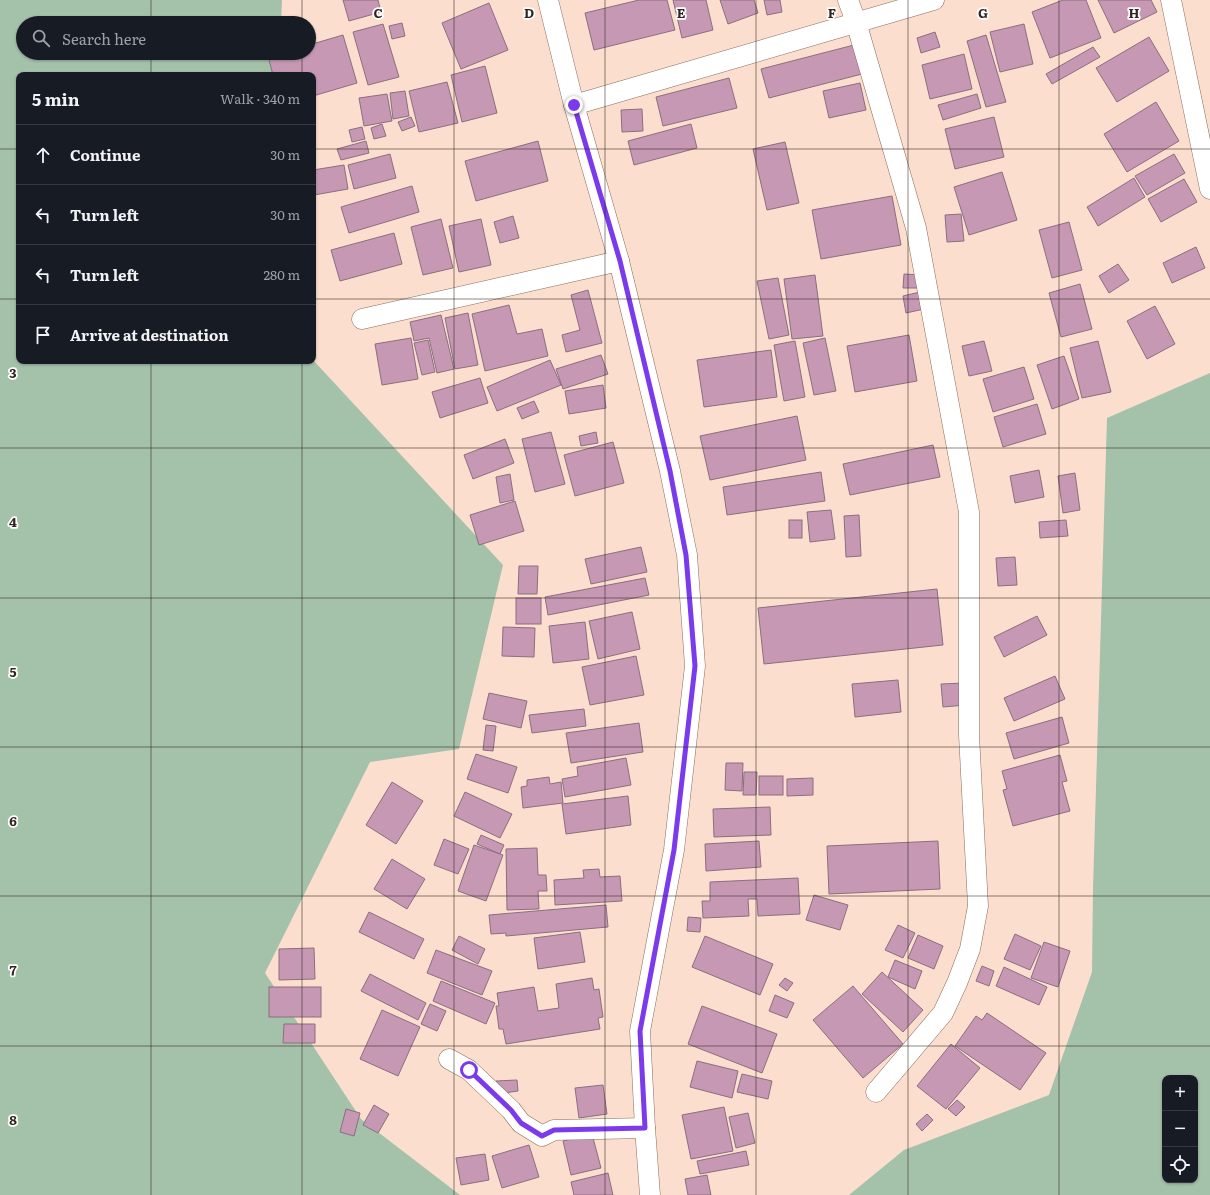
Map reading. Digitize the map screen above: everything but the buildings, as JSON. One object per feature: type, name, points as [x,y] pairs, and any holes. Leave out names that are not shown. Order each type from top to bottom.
[{"type":"street","points":[[548,0],[574,105],[620,261],[670,471],[686,555],[695,666],[674,850],[640,1031],[650,1195]]},
{"type":"street","points":[[848,0],[856,22],[916,228],[969,512],[969,735],[978,906],[970,949],[957,983],[943,1013],[876,1092]]},
{"type":"street","points":[[574,105],[934,0]]},
{"type":"street","points":[[1171,0],[1210,189]]},
{"type":"street","points":[[362,319],[620,261]]},
{"type":"street","points":[[449,1059],[469,1070],[511,1110],[521,1123],[542,1136],[554,1130],[645,1128]]},
{"type":"green space","points":[[0,0],[282,0],[281,16],[16,16],[16,60],[281,60],[280,72],[16,72],[16,364],[316,363],[503,565],[459,749],[370,762],[265,973],[361,1119],[460,1195],[0,1195]]},
{"type":"green space","points":[[1210,373],[1210,1195],[849,1195],[904,1150],[1049,1095],[1092,972],[1093,889],[1107,418]]},
{"type":"route","points":[[469,1070],[511,1110],[521,1123],[542,1136],[554,1130],[645,1128],[640,1031],[674,850],[695,666],[686,555],[670,471],[620,261],[574,105]]}]
